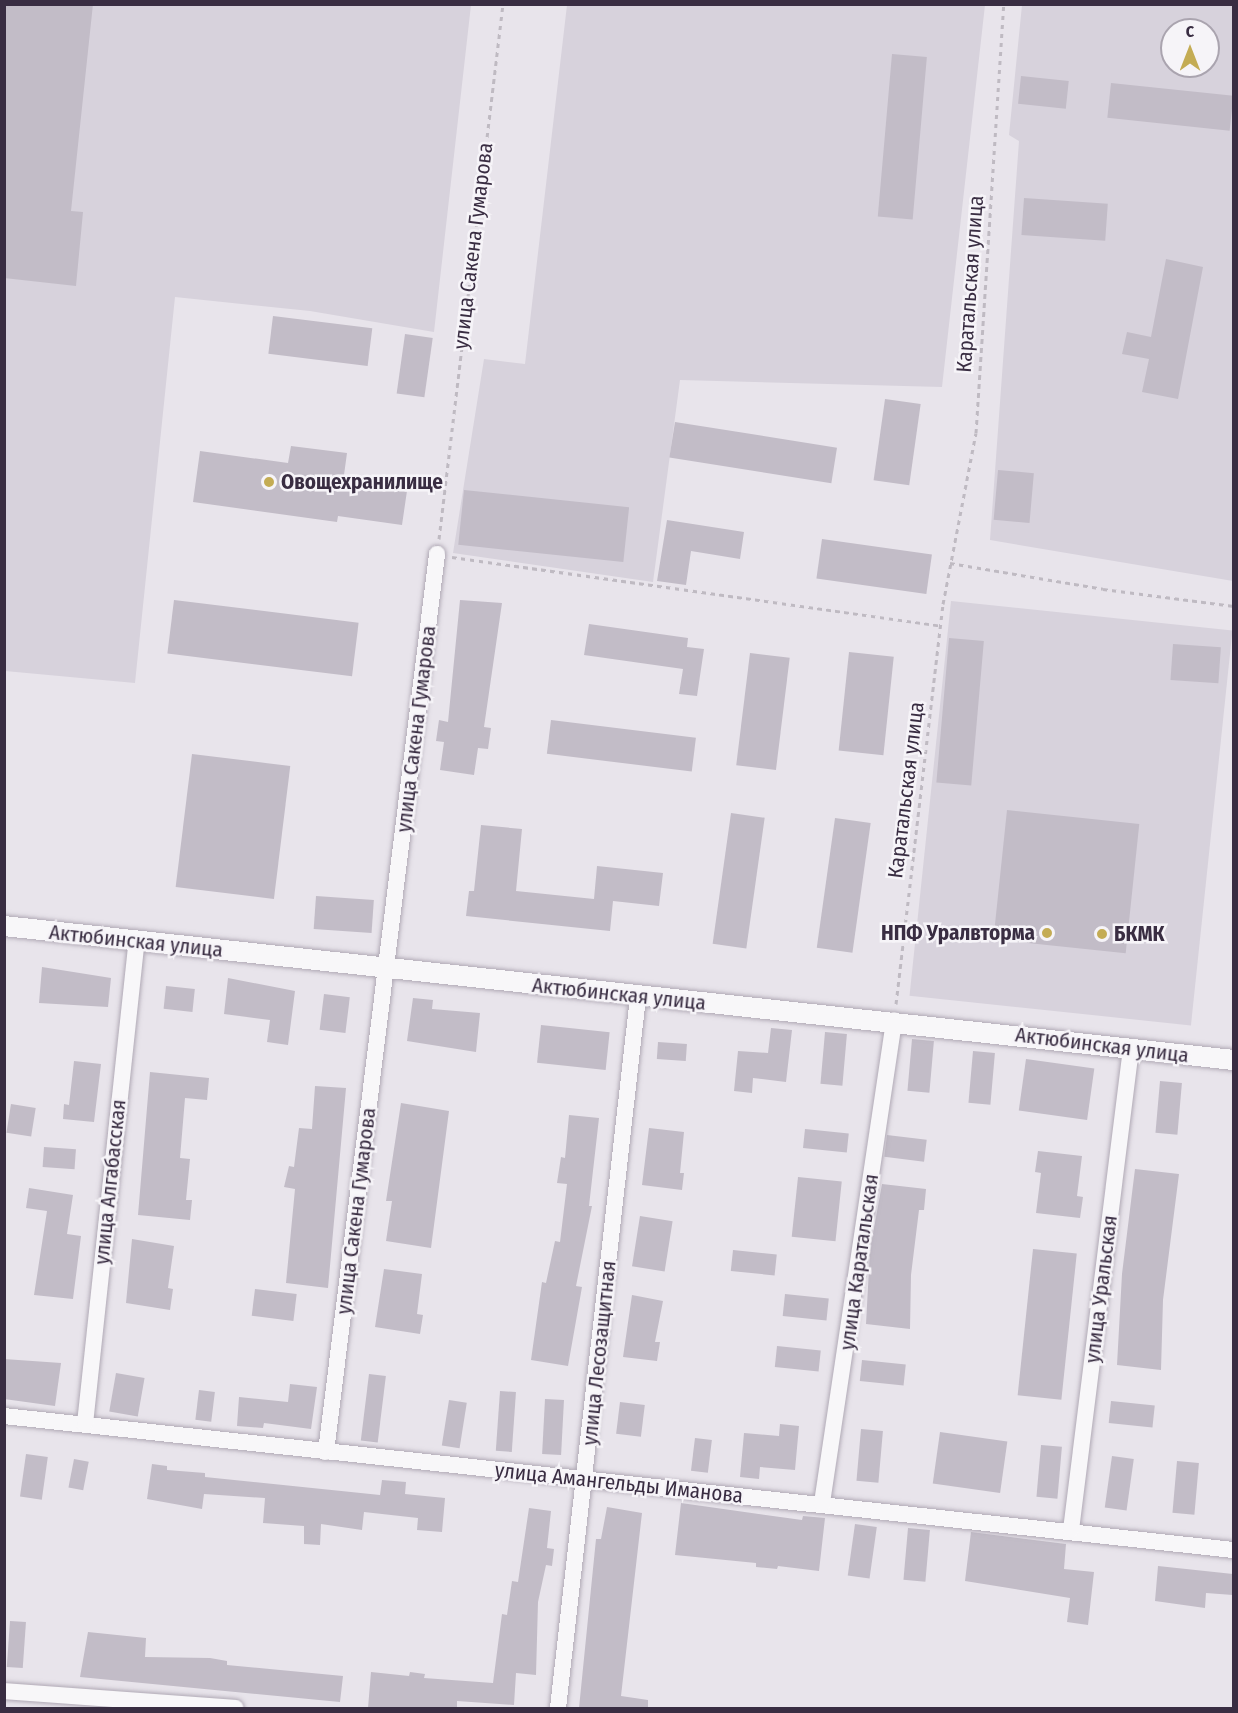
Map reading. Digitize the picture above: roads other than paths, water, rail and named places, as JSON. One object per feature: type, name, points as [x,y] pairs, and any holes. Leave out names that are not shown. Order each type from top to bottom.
[{"type":"street","name":"улица Сакена Гумарова","points":[[326,1452],[437,554]]},
{"type":"street","name":"Актюбинская улица","points":[[4,926],[638,997],[894,1020],[1233,1060]]},
{"type":"street","name":"улица Алгабасская","points":[[85,1424],[137,941]]},
{"type":"street","name":"улица Лесозащитная","points":[[558,1708],[638,997]]},
{"type":"street","name":"улица Каратальская","points":[[822,1503],[894,1020]]},
{"type":"street","name":"улица Уральская","points":[[1071,1530],[1131,1048]]},
{"type":"street","name":"улица Амангельды Иманова","points":[[4,1416],[585,1481],[822,1503],[1071,1530],[1233,1550]]},
{"type":"street","points":[[4,1691],[235,1708]]},
{"type":"place","name":"Овощехранилище","points":[[269,482]]},
{"type":"place","name":"НПФ Уралвторма","points":[[1047,933]]},
{"type":"place","name":"БКМК","points":[[1102,934]]}]
